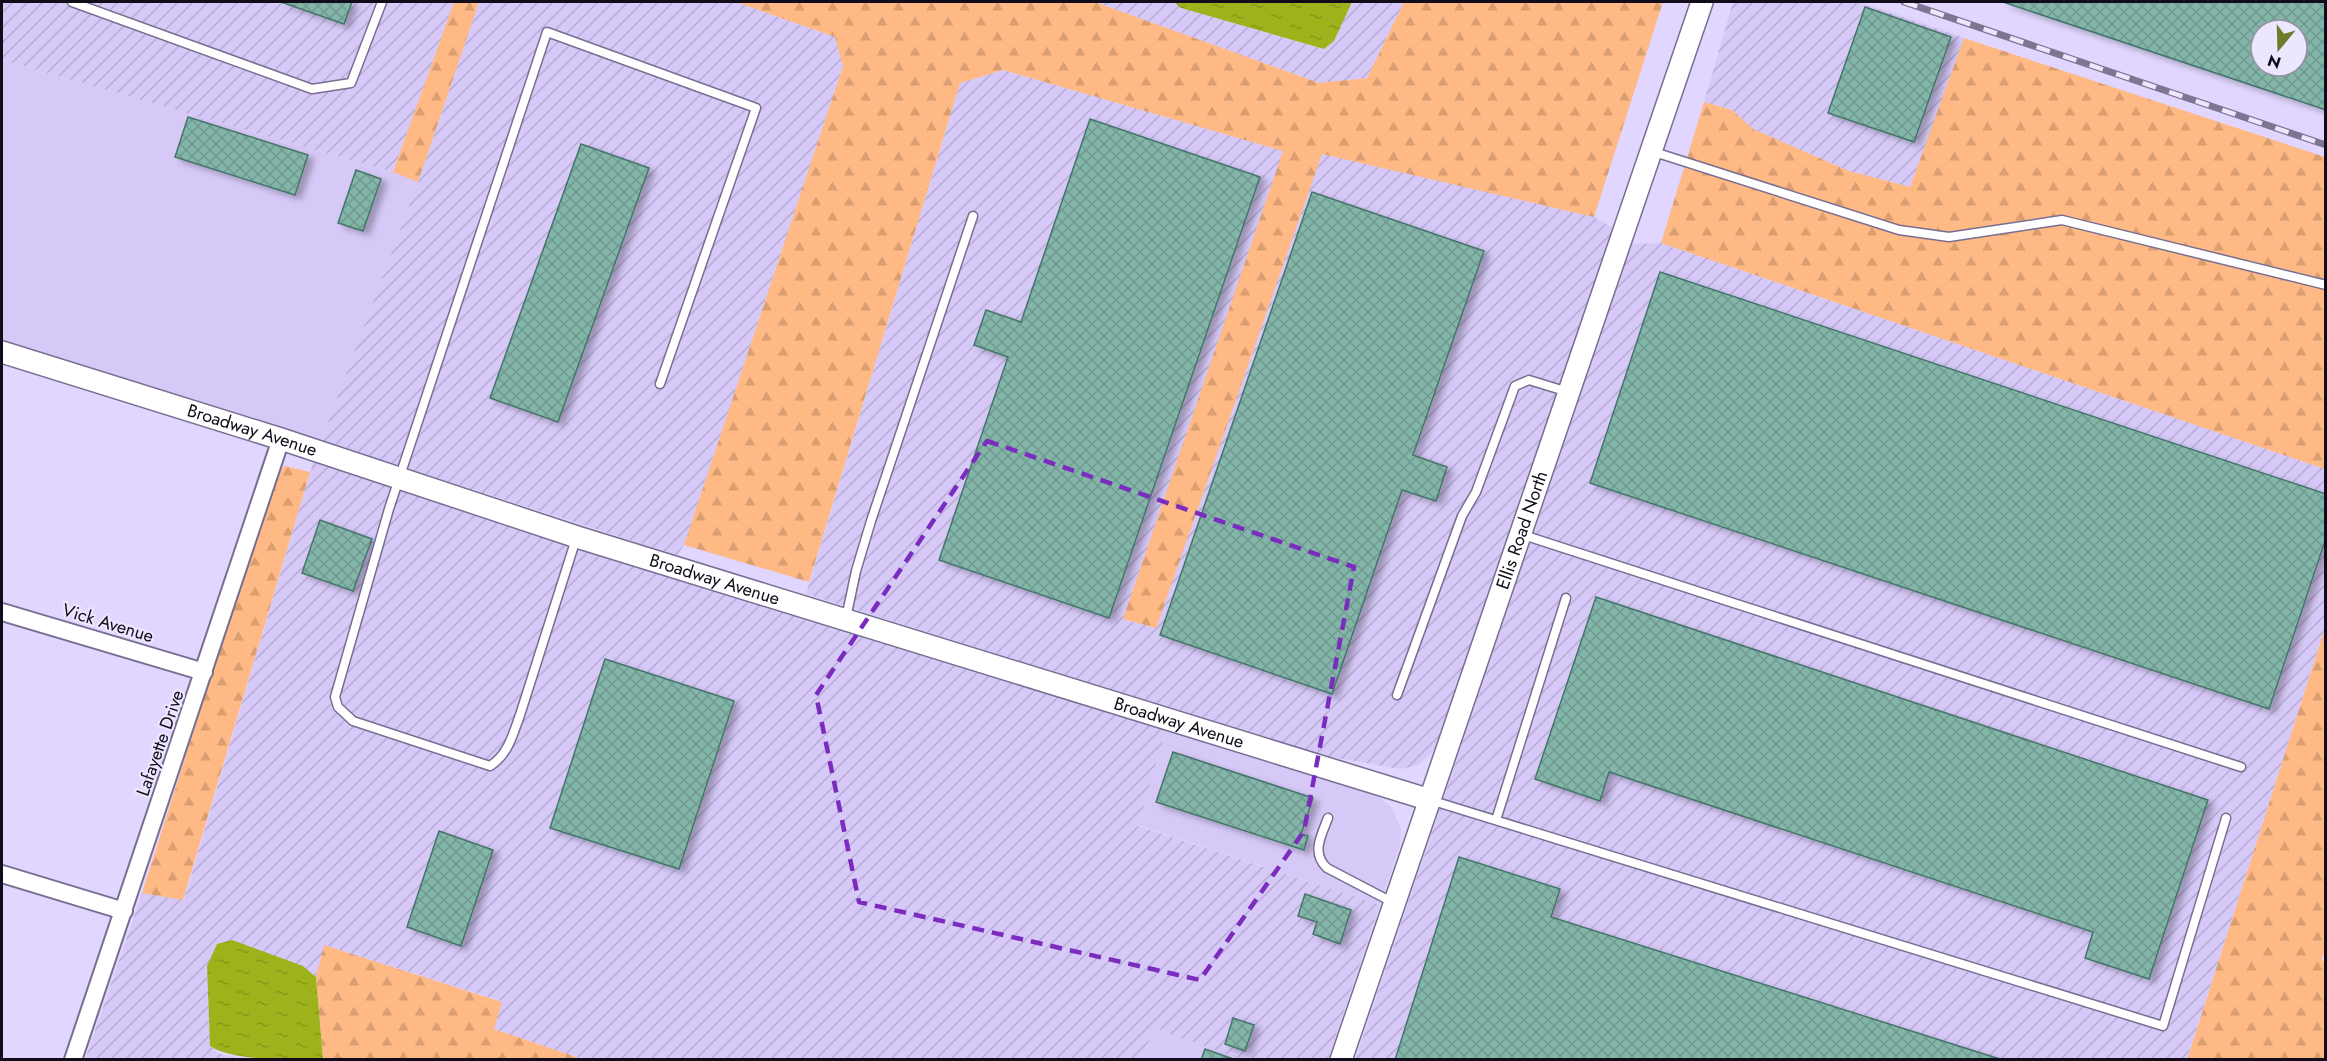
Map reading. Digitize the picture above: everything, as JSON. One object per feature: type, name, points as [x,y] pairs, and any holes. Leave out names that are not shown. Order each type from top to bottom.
[{"type":"street","name":"Ellis Road North","points":[[1341,1059],[1702,2]]},
{"type":"street","name":"Broadway Avenue","points":[[2,352],[281,439],[577,537],[845,622],[1430,800]]},
{"type":"street","name":"Lafayette Drive","points":[[73,1059],[281,439]]},
{"type":"street","name":"Vick Avenue","points":[[2,612],[204,672]]},
{"type":"street","points":[[2,874],[124,911]]},
{"type":"lane","points":[[72,2],[312,89],[351,83],[382,2]]},
{"type":"lane","points":[[577,537],[510,741],[499,761],[490,766],[478,763],[353,720],[338,707],[335,697],[400,479],[547,32],[756,108],[660,384]]},
{"type":"lane","points":[[1650,151],[1899,230],[1949,237],[2062,220],[2325,285]]},
{"type":"lane","points":[[845,622],[855,571],[974,216]]},
{"type":"lane","points":[[1397,695],[1462,516],[1476,492],[1515,386],[1529,380],[1568,392]]},
{"type":"lane","points":[[1520,534],[2241,767]]},
{"type":"lane","points":[[1496,820],[1566,598]]},
{"type":"lane","points":[[1430,800],[2163,1026],[2226,818]]},
{"type":"lane","points":[[1328,818],[1317,847],[1319,861],[1327,868],[1394,903]]},
{"type":"highlighted area","points":[[987,441],[1354,567],[1304,831],[1200,980],[859,902],[816,695]]},
{"type":"shaded area","points":[[2,2],[454,2],[393,172],[2,60]]},
{"type":"shaded area","points":[[479,2],[736,2],[835,37],[843,66],[684,545],[677,555],[321,441],[418,182]]},
{"type":"shaded area","points":[[1095,2],[1174,2],[1181,8],[1324,49],[1334,41],[1352,2],[1404,2],[1367,78],[1319,83]]},
{"type":"shaded area","points":[[1733,2],[1858,2],[1964,38],[1910,187],[1849,171],[1753,129],[1732,110],[1704,102]]},
{"type":"shaded area","points":[[2,60],[393,172],[418,182],[321,441],[2,341]]},
{"type":"shaded area","points":[[1003,70],[1284,151],[1123,619],[1155,628],[1322,153],[1594,217],[1613,228],[1438,746],[1419,765],[1401,769],[1324,756],[806,594],[960,83]]},
{"type":"shaded area","points":[[1661,243],[2325,469],[2325,628],[2187,1059],[1355,1060],[1631,244]]},
{"type":"shaded area","points":[[314,459],[778,610],[1166,730],[1138,826],[1380,905],[1328,1059],[1241,1059],[1153,1028],[1143,1059],[582,1059],[494,1029],[501,1001],[324,945],[316,977],[303,966],[207,966],[210,1045],[217,1053],[239,1059],[85,1060],[142,893],[184,900]]},
{"type":"shaded area","points":[[1166,730],[1378,796],[1392,808],[1401,829],[1400,844],[1380,905],[1138,825]]},
{"type":"shaded area","points":[[1153,1028],[1241,1059],[1143,1060]]},
{"type":"green space","points":[[454,2],[479,2],[418,182],[393,172]]},
{"type":"green space","points":[[736,2],[1095,2],[1319,83],[1367,78],[1404,2],[1663,2],[1594,217],[1322,154],[1156,628],[1123,619],[1283,151],[1003,70],[960,83],[809,582],[684,545],[843,66],[835,37]]},
{"type":"green space","points":[[1964,38],[2325,157],[2325,469],[1661,243],[1704,102],[1732,110],[1753,129],[1849,171],[1910,187]]},
{"type":"green space","points":[[285,466],[310,472],[183,900],[142,893],[275,475]]},
{"type":"green space","points":[[2325,628],[2326,947],[2322,959],[2326,965],[2325,1059],[2187,1060]]},
{"type":"green space","points":[[324,945],[502,1002],[494,1029],[582,1059],[323,1059],[316,977]]},
{"type":"water","points":[[1174,2],[1352,2],[1334,41],[1324,49],[1181,8]]},
{"type":"water","points":[[232,940],[303,966],[316,977],[323,1059],[247,1057],[220,1051],[210,1046],[207,966],[217,944]]},
{"type":"building","points":[[281,2],[352,2],[344,24]]},
{"type":"building","points":[[2003,2],[2326,2],[2326,110]]},
{"type":"building","points":[[1865,7],[1951,37],[1914,142],[1828,113]]},
{"type":"building","points":[[188,117],[308,155],[295,195],[175,157]]},
{"type":"building","points":[[1090,119],[1260,177],[1109,618],[939,560],[1008,357],[974,345],[986,310],[1021,322]]},
{"type":"building","points":[[581,144],[649,168],[558,422],[490,398]]},
{"type":"building","points":[[356,170],[381,179],[363,231],[338,223]]},
{"type":"building","points":[[1312,192],[1484,251],[1413,455],[1447,467],[1436,501],[1402,490],[1332,694],[1160,635]]},
{"type":"building","points":[[1660,272],[2326,494],[2326,538],[2269,709],[1590,483]]},
{"type":"building","points":[[320,520],[372,539],[353,591],[302,573]]},
{"type":"building","points":[[1596,597],[2208,800],[2149,979],[2085,958],[2093,932],[1609,772],[1600,801],[1535,779]]},
{"type":"building","points":[[605,659],[734,701],[679,869],[550,828]]},
{"type":"building","points":[[1173,752],[1313,798],[1301,834],[1308,836],[1304,850],[1156,802]]},
{"type":"building","points":[[439,831],[493,850],[461,946],[407,927]]},
{"type":"building","points":[[1459,857],[1560,889],[1551,917],[2003,1060],[1395,1060]]},
{"type":"building","points":[[1305,894],[1351,910],[1340,944],[1313,934],[1317,922],[1298,916]]},
{"type":"building","points":[[1233,1018],[1254,1025],[1245,1051],[1225,1044]]},
{"type":"building","points":[[1205,1049],[1236,1060],[1201,1060]]},
{"type":"railway","points":[[1904,2],[2326,145]]}]
